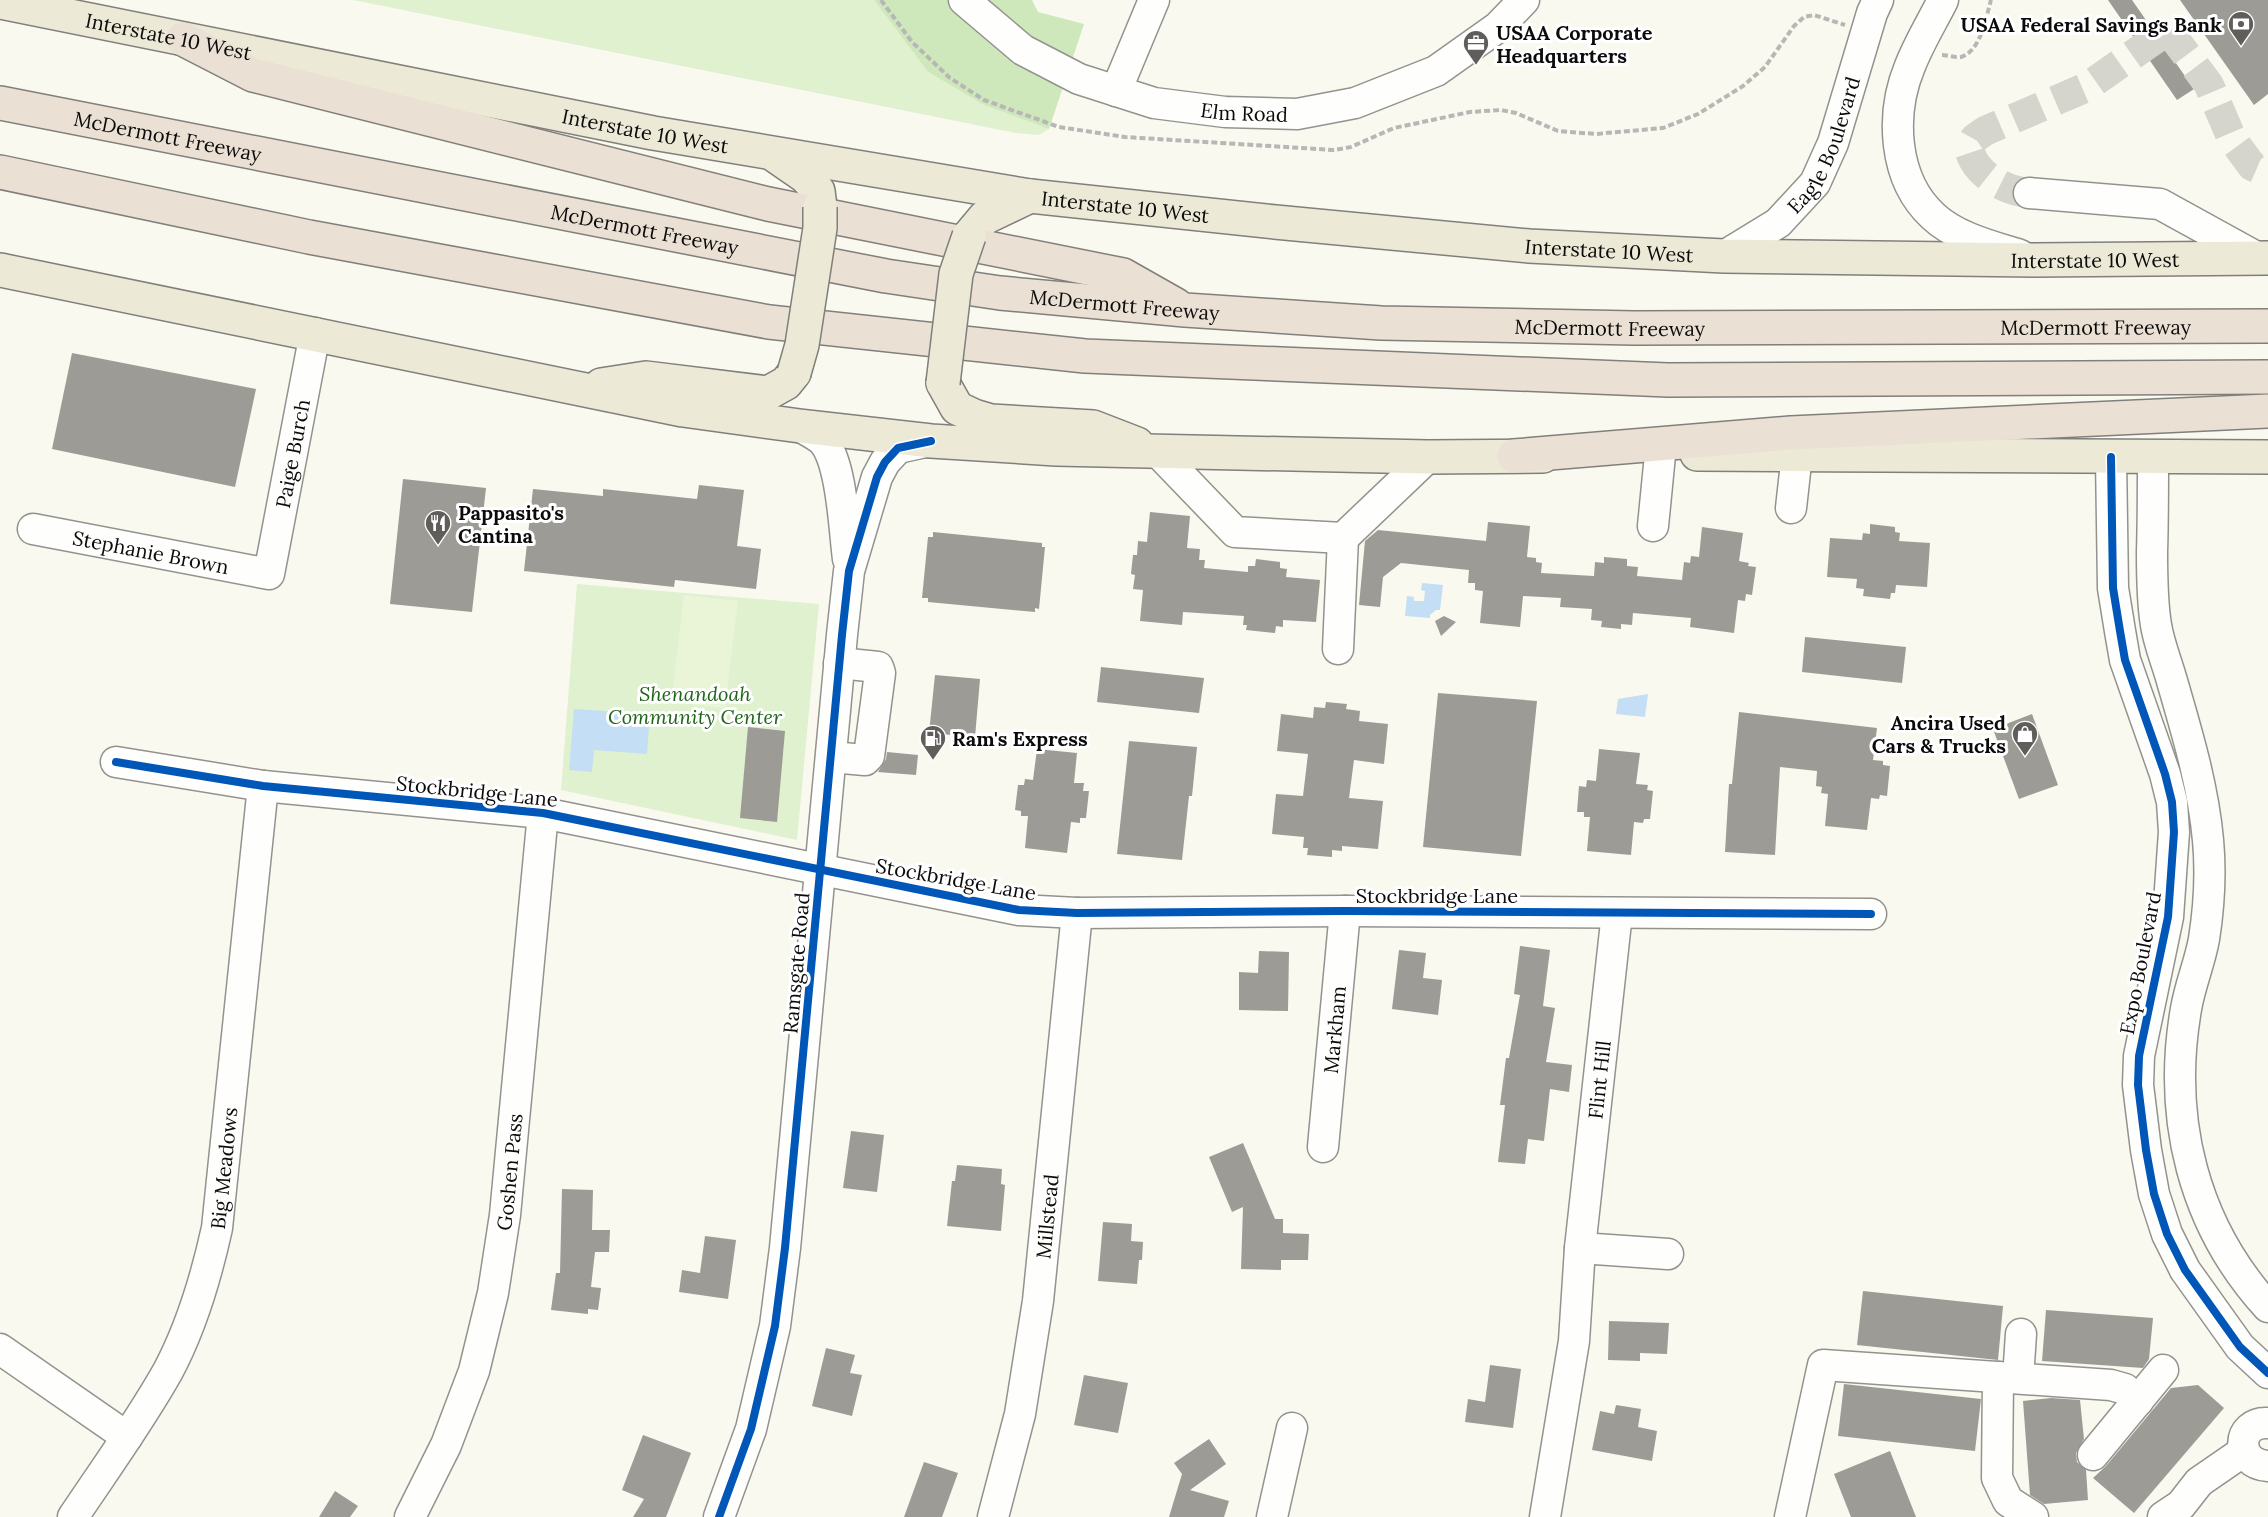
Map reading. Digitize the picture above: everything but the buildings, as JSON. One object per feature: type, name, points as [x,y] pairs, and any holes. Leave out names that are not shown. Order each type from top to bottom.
[{"type":"highway","points":[[183,39],[253,75],[503,140],[768,204],[1124,275],[1185,310]]},
{"type":"highway","name":"McDermott Freeway","points":[[0,103],[886,276],[1000,293],[1185,310],[1381,323],[1634,328],[2268,326]]},
{"type":"highway","points":[[0,172],[309,237],[769,322],[1085,356],[1668,380],[2268,377]]},
{"type":"highway","points":[[1514,456],[1791,433],[2268,411]]},
{"type":"main road","name":"Interstate 10 West","points":[[0,2],[453,94],[773,154],[1030,196],[1529,246],[1724,256],[2034,260],[2263,258]]},
{"type":"main road","points":[[581,388],[646,378],[768,393],[786,383],[794,373],[802,345],[820,228],[820,207],[818,191],[806,177],[773,154]]},
{"type":"main road","points":[[1030,196],[984,218],[969,236],[956,274],[943,383],[957,408],[974,416],[991,421],[1093,427],[1158,452]]},
{"type":"main road","points":[[0,270],[682,410],[931,441],[1056,449],[1428,457],[1797,454],[2268,458]]},
{"type":"street","points":[[87,0],[120,27]]},
{"type":"street","name":"Elm Road","points":[[964,0],[1023,50],[1079,80],[1154,103],[1225,112],[1297,114],[1355,103],[1436,71],[1498,27],[1524,0]]},
{"type":"street","points":[[1116,91],[1154,0]]},
{"type":"street","name":"Eagle Boulevard","points":[[1724,256],[1778,223],[1815,183],[1833,143],[1872,13],[1878,0]]},
{"type":"street","points":[[1943,0],[1909,66],[1899,108],[1899,148],[1908,183],[1933,216],[1968,238],[2034,260]]},
{"type":"street","points":[[2029,193],[2160,204],[2263,258]]},
{"type":"street","name":"Paige Burch","points":[[269,574],[315,333]]},
{"type":"street","name":"Ramsgate Road","points":[[800,426],[822,440],[833,456],[838,475],[849,571]]},
{"type":"street","name":"Ramsgate Road","points":[[719,1517],[752,1429],[775,1326],[785,1248],[849,571],[877,477],[885,462],[898,448],[931,441]]},
{"type":"street","points":[[1158,452],[1235,532],[1343,538]]},
{"type":"street","points":[[1791,508],[1797,454]]},
{"type":"street","points":[[1653,526],[1660,455]]},
{"type":"street","points":[[1338,650],[1343,538],[1428,457]]},
{"type":"street","points":[[2153,457],[2152,594],[2156,626],[2199,782],[2207,829],[2210,867],[2204,939],[2186,1007],[2180,1048],[2179,1088],[2182,1124],[2190,1161],[2214,1231],[2233,1264],[2268,1307]]},
{"type":"street","name":"Expo Boulevard","points":[[2111,458],[2113,588],[2120,631],[2125,660],[2165,774],[2172,802],[2174,832],[2168,917],[2139,1056],[2138,1085],[2146,1150],[2154,1194],[2167,1234],[2185,1270],[2240,1347],[2268,1373]]},
{"type":"street","name":"Stephanie Brown","points":[[33,529],[269,574]]},
{"type":"street","points":[[831,757],[865,760],[869,756],[880,673],[878,667],[839,663]]},
{"type":"street","name":"Stockbridge Lane","points":[[116,762],[263,786],[543,813],[1019,910],[1077,913],[1223,900],[1345,912],[1871,914]]},
{"type":"street","name":"Big Meadows","points":[[73,1517],[127,1437],[168,1370],[189,1325],[206,1277],[216,1228],[263,786]]},
{"type":"street","name":"Goshen Pass","points":[[410,1517],[446,1445],[474,1371],[493,1293],[505,1215],[543,813]]},
{"type":"street","name":"Markham","points":[[1323,1147],[1345,912]]},
{"type":"street","name":"Flint Hill","points":[[1548,1516],[1574,1341],[1580,1248],[1617,912]]},
{"type":"street","name":"Millstead","points":[[993,1517],[1020,1414],[1038,1301],[1077,913]]},
{"type":"street","points":[[1580,1248],[1668,1254]]},
{"type":"street","points":[[2021,1334],[2008,1378],[1997,1478],[2008,1501],[2033,1517]]},
{"type":"street","points":[[0,1349],[127,1437]]},
{"type":"street","points":[[1790,1517],[1822,1365],[2111,1385],[2125,1389],[2138,1401]]},
{"type":"street","points":[[2093,1455],[2163,1370]]},
{"type":"street","points":[[2172,1511],[2199,1482],[2256,1460],[2243,1439],[2253,1425],[2268,1423]]},
{"type":"street","points":[[1272,1517],[1292,1428]]},
{"type":"path","points":[[1939,54],[1960,57],[1973,49],[1991,0]]},
{"type":"green space","points":[[353,0],[874,0],[928,72],[984,105],[1049,129],[1039,135],[1016,133]]},
{"type":"green space","points":[[874,0],[1032,0],[1038,12],[1084,24],[1049,129],[984,105],[928,72]]},
{"type":"green space","name":"Shenandoah Community Center","points":[[577,584],[819,604],[797,840],[561,790]]},
{"type":"green space","points":[[684,595],[738,601],[725,708],[671,702]]},
{"type":"water","points":[[1422,583],[1443,585],[1440,610],[1436,610],[1430,618],[1405,616],[1407,596],[1414,597],[1414,601],[1424,601],[1425,591],[1421,590]]},
{"type":"water","points":[[1648,694],[1645,717],[1616,714],[1618,699]]},
{"type":"water","points":[[574,709],[650,714],[647,754],[594,750],[592,772],[569,770]]},
{"type":"tunnel","points":[[2029,193],[2001,185],[1977,166],[1969,149],[1975,138],[1985,131],[2087,87],[2168,30],[2209,85],[2232,139],[2252,166],[2268,173]]},
{"type":"cycle path","points":[[719,1517],[751,1429],[775,1326],[785,1248],[849,571],[877,477],[885,462],[898,448],[931,441]]},
{"type":"cycle path","points":[[2111,457],[2113,588],[2120,631],[2125,660],[2165,774],[2172,802],[2174,832],[2168,917],[2139,1056],[2138,1085],[2146,1150],[2154,1194],[2167,1234],[2185,1270],[2240,1347],[2268,1373]]},
{"type":"cycle path","points":[[116,762],[263,786],[543,813],[1019,910],[1077,913],[1345,911],[1871,914]]},
{"type":"place","name":"USAA Federal Savings Bank","points":[[2241,47]]},
{"type":"place","name":"USAA Corporate Headquarters","points":[[1476,66]]},
{"type":"place","name":"Pappasito's Cantina","points":[[438,546]]},
{"type":"place","name":"Ancira Used Cars & Trucks","points":[[2025,757]]},
{"type":"place","name":"Ram's Express","points":[[933,761]]}]
